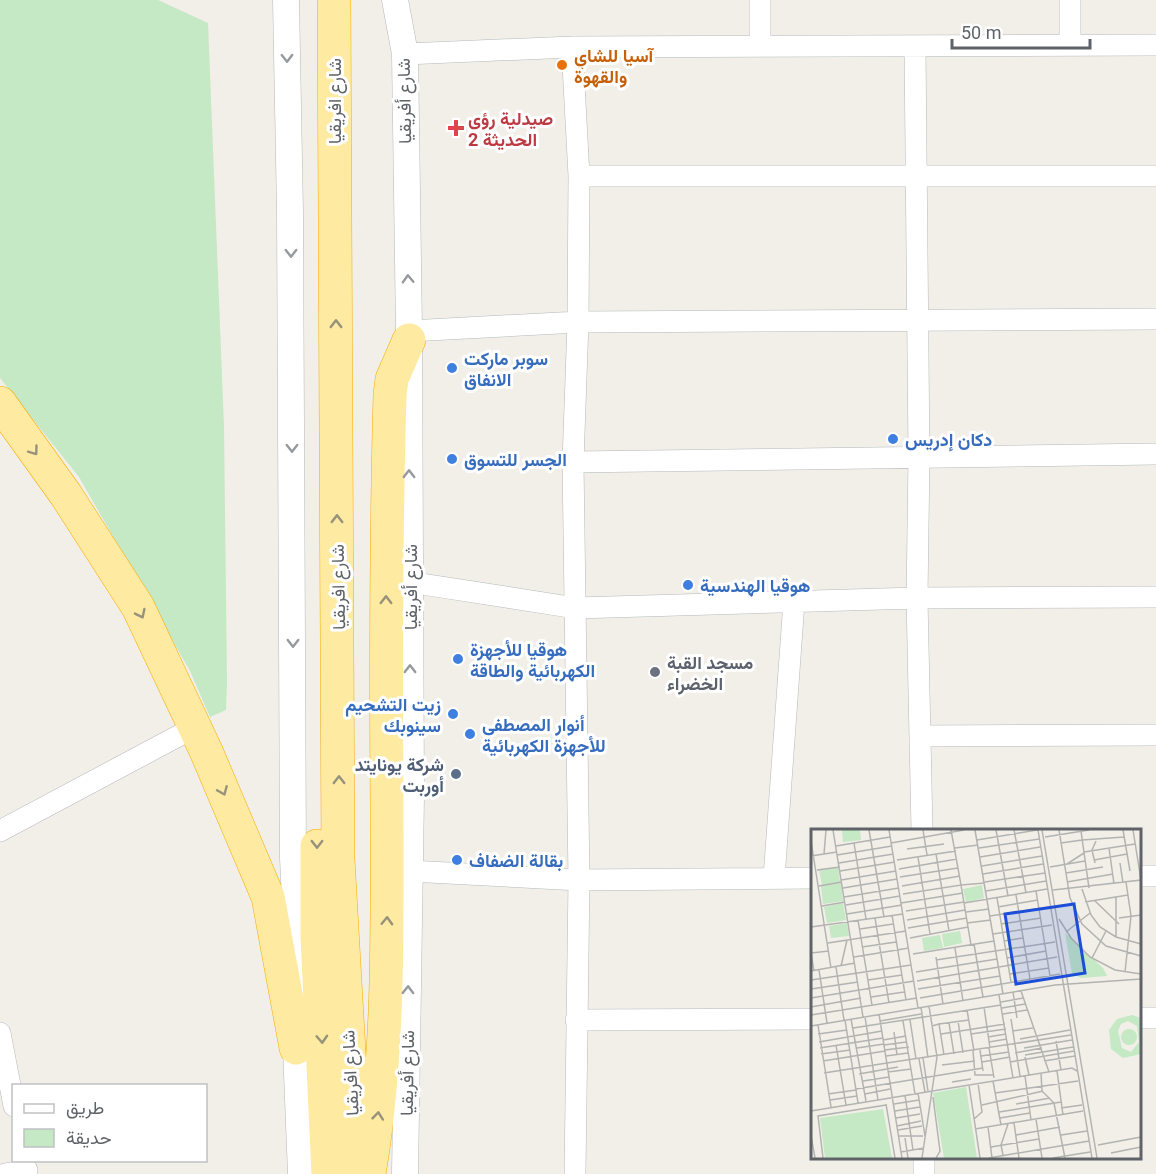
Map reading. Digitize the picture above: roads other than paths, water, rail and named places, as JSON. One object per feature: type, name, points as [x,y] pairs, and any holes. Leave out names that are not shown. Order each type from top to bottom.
[{"type":"highway","name":"شارع افريقيا","points":[[311,0],[327,597],[338,859],[356,1174]]},
{"type":"highway","name":"شارع افريقيا","points":[[328,1174],[317,935],[327,597],[334,0]]},
{"type":"highway","points":[[369,1174],[379,1115],[387,912],[386,543],[390,394],[394,373],[409,336]]},
{"type":"highway","points":[[0,404],[66,495],[138,607],[195,727],[268,897],[296,1048]]},
{"type":"street","points":[[286,0],[291,212],[293,858],[297,940],[296,1048],[301,1174]]},
{"type":"street","name":"شارع أفريقيا","points":[[395,0],[405,54],[409,336],[409,871],[405,1174]]},
{"type":"street","points":[[760,0],[760,46]]},
{"type":"street","points":[[1070,0],[1070,45]]},
{"type":"street","points":[[405,54],[572,47],[1156,45]]},
{"type":"street","points":[[572,47],[579,176],[578,322],[573,462],[579,880],[575,1174]]},
{"type":"street","points":[[915,47],[919,457],[916,598],[922,829]]},
{"type":"street","points":[[579,176],[1156,176]]},
{"type":"street","points":[[409,336],[578,322],[1156,320]]},
{"type":"street","points":[[573,462],[1156,454]]},
{"type":"street","points":[[410,582],[576,608],[916,598],[1156,597]]},
{"type":"street","points":[[774,878],[794,602]]},
{"type":"street","points":[[0,831],[195,727]]},
{"type":"street","points":[[921,736],[1156,735]]},
{"type":"street","points":[[409,871],[579,880],[811,878]]},
{"type":"street","points":[[576,1020],[811,1019]]},
{"type":"street","points":[[0,1033],[12,1096]]},
{"type":"street","points":[[5,1174],[27,1168]]},
{"type":"street","points":[[405,1174],[414,1174]]},
{"type":"place","name":"آسيا للشاي والقهوة","points":[[562,65]]},
{"type":"place","name":"صيدلية رؤى الحديثة 2","points":[[456,128]]},
{"type":"place","name":"سوبر ماركت الانفاق","points":[[452,368]]},
{"type":"place","name":"دكان إدريس","points":[[893,439]]},
{"type":"place","name":"الجسر للتسوق","points":[[452,459]]},
{"type":"place","name":"هوقيا الهندسية","points":[[688,585]]},
{"type":"place","name":"هوقيا للأجهزة الكهربائية والطاقة","points":[[458,659]]},
{"type":"place","name":"مسجد القبة الخضراء","points":[[655,672]]},
{"type":"place","name":"زيت التشحيم سينوبك","points":[[453,714]]},
{"type":"place","name":"أنوار المصطفى للأجهزة الكهربائية","points":[[470,734]]},
{"type":"place","name":"شركة يونايتد أوربت","points":[[456,774]]},
{"type":"place","name":"بقالة الضفاف","points":[[457,860]]}]
